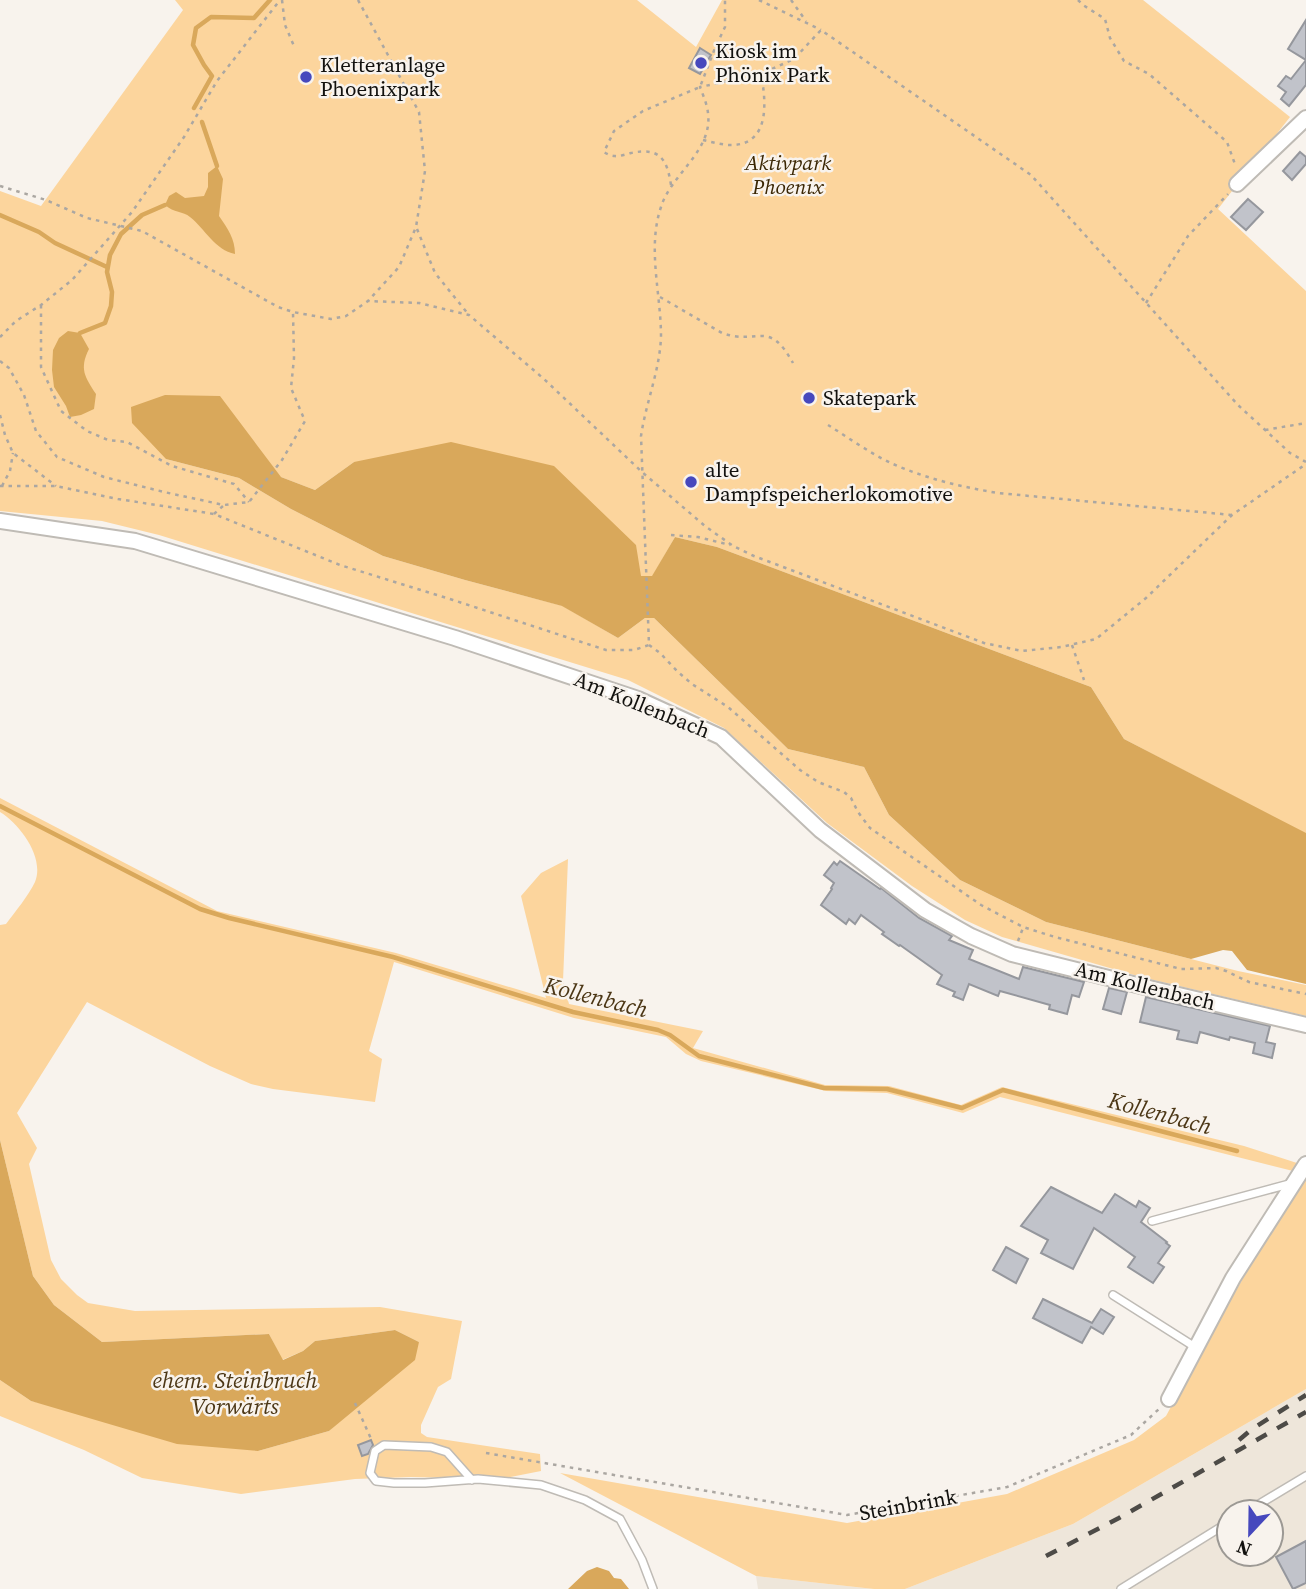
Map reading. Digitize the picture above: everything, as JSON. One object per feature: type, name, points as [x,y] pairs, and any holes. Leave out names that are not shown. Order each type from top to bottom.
[{"type":"street","points":[[1240,181],[1306,118]]},
{"type":"street","name":"Am Kollenbach","points":[[0,521],[135,541],[455,638],[638,699],[721,737],[820,830],[925,910],[971,936],[1013,954],[1306,1025]]},
{"type":"street","points":[[1169,1399],[1233,1278],[1306,1164]]},
{"type":"lane","points":[[1152,1222],[1294,1183]]},
{"type":"lane","points":[[1113,1295],[1195,1348]]},
{"type":"lane","points":[[472,1480],[447,1452],[431,1447],[384,1445],[375,1451],[370,1473],[376,1481],[394,1483],[472,1480],[541,1486],[585,1500],[620,1519],[642,1560],[653,1589]]},
{"type":"lane","points":[[1269,1498],[1306,1476]]},
{"type":"lane","points":[[1121,1589],[1215,1531]]},
{"type":"path","points":[[281,0],[285,25],[294,46]]},
{"type":"path","points":[[0,337],[16,321],[72,280],[132,212],[166,164],[217,81],[281,0]]},
{"type":"path","points":[[0,186],[46,200],[87,218],[142,231],[278,307],[331,319],[346,316],[368,301],[399,267],[416,227],[425,171],[419,112],[358,0]]},
{"type":"path","points":[[725,0],[725,27],[700,87],[708,111],[703,141],[671,185],[661,205],[657,225],[660,353],[641,436],[649,645],[692,684],[728,707],[800,770],[818,782],[844,792],[851,798],[870,828],[981,905],[1023,927],[1055,937],[1181,969],[1216,968],[1249,982],[1306,994]]},
{"type":"path","points":[[416,227],[435,273],[469,315],[544,379],[642,472],[705,526],[733,546],[984,643],[1022,650],[1072,645],[1096,639],[1146,598],[1232,515],[1306,463],[1290,453],[1238,405],[1031,175],[821,30],[759,0]]},
{"type":"path","points":[[791,0],[808,24]]},
{"type":"path","points":[[1078,0],[1105,19],[1110,38],[1124,61],[1149,74],[1227,142],[1240,181],[1188,236],[1146,303]]},
{"type":"path","points":[[671,185],[665,161],[657,153],[646,150],[615,157],[604,152],[614,131],[643,111],[700,87],[761,74],[793,59],[821,30]]},
{"type":"path","points":[[703,141],[733,145],[751,139],[758,132],[766,104],[761,74]]},
{"type":"path","points":[[660,297],[732,337],[756,335],[773,338],[793,363]]},
{"type":"path","points":[[368,301],[419,303],[469,315]]},
{"type":"path","points":[[41,305],[41,367],[61,411],[87,431],[108,440],[127,442],[172,466],[234,484],[249,502]]},
{"type":"path","points":[[0,362],[9,368],[23,395],[36,431],[57,457],[104,477],[164,492],[224,505],[249,502],[275,469],[305,421],[291,388],[294,358],[293,312]]},
{"type":"path","points":[[0,415],[13,453],[56,486]]},
{"type":"path","points":[[1265,430],[1306,423]]},
{"type":"path","points":[[828,425],[891,463],[962,487],[998,494],[1232,515]]},
{"type":"path","points":[[1,486],[10,471],[13,453]]},
{"type":"path","points":[[1,486],[56,486],[214,514],[340,565],[606,650],[634,649],[649,645]]},
{"type":"path","points":[[214,514],[224,505]]},
{"type":"path","points":[[671,535],[698,537],[733,546]]},
{"type":"path","points":[[1072,645],[1084,680]]},
{"type":"path","name":"Steinbrink","points":[[486,1453],[848,1516],[1006,1487],[1131,1435],[1169,1399]]},
{"type":"path","points":[[355,1403],[369,1433]]},
{"type":"shaded area","points":[[1306,1389],[1306,1589],[905,1589],[1073,1524]]},
{"type":"shaded area","points":[[756,1576],[874,1589],[758,1589]]},
{"type":"green space","name":"Aktivpark Phoenix","points":[[175,0],[637,0],[696,47],[722,0],[1143,0],[1290,117],[1218,209],[1306,291],[1306,834],[1124,739],[1091,687],[717,547],[675,537],[652,577],[640,576],[354,462],[315,490],[281,477],[166,459],[239,478],[291,509],[383,556],[563,606],[618,638],[645,618],[654,618],[788,749],[864,767],[889,815],[960,880],[1046,922],[1238,971],[1306,985],[1306,1016],[1141,977],[1002,937],[965,920],[912,886],[827,823],[724,728],[628,680],[159,535],[102,521],[0,511],[0,191],[41,206],[183,10]]},
{"type":"green space","points":[[0,798],[217,911],[396,953],[546,998],[521,896],[541,873],[568,859],[563,981],[569,1004],[703,1031],[693,1048],[825,1085],[889,1086],[961,1105],[1002,1087],[1244,1146],[1297,1163],[1293,1171],[1000,1097],[963,1113],[887,1093],[826,1091],[701,1061],[686,1054],[666,1037],[574,1018],[394,962],[369,1051],[382,1059],[375,1102],[251,1084],[210,1066],[87,1002],[17,1113],[37,1148],[29,1164],[51,1260],[61,1279],[88,1303],[135,1311],[380,1307],[462,1321],[451,1379],[438,1387],[421,1425],[421,1433],[427,1437],[540,1454],[541,1471],[500,1479],[355,1479],[241,1494],[142,1478],[84,1450],[0,1416],[0,1380],[31,1401],[258,1451],[329,1431],[419,1342],[395,1330],[315,1341],[303,1351],[282,1360],[269,1334],[102,1342],[54,1305],[33,1276],[0,1140],[0,925],[6,924],[26,898],[35,882],[37,863],[29,842],[8,817],[0,812]]},
{"type":"green space","points":[[1306,1176],[1306,1389],[1073,1524],[905,1589],[874,1589],[756,1576],[560,1473],[847,1523],[1007,1494],[1134,1440],[1166,1416],[1257,1254]]},
{"type":"water","points":[[217,166],[223,179],[219,216],[232,239],[235,254],[216,244],[187,215],[165,205],[169,196],[176,192],[185,198],[204,196],[208,187],[208,173]]},
{"type":"water","points":[[68,331],[80,333],[89,349],[84,368],[96,394],[94,409],[70,417],[54,387],[52,370],[53,350],[59,338]]},
{"type":"water","points":[[165,395],[220,396],[281,477],[315,490],[354,462],[451,442],[554,466],[636,545],[641,576],[652,576],[675,537],[717,547],[1091,687],[1124,739],[1306,833],[1306,984],[1247,970],[1232,951],[1223,950],[1191,959],[1046,922],[960,880],[889,815],[864,767],[788,749],[654,618],[645,618],[618,638],[562,606],[383,556],[291,509],[239,478],[166,459],[132,423],[131,407]]},
{"type":"water","name":"ehem. Steinbruch Vorwärts","points":[[0,1140],[33,1276],[54,1305],[102,1342],[269,1334],[283,1360],[303,1351],[315,1341],[395,1330],[419,1342],[415,1360],[329,1431],[258,1451],[177,1444],[31,1401],[0,1380]]},
{"type":"water","points":[[597,1567],[609,1571],[614,1578],[621,1579],[629,1589],[568,1589],[587,1571]]},
{"type":"building","points":[[1306,20],[1306,60],[1288,49]]},
{"type":"building","points":[[700,48],[711,55],[700,74],[689,68]]},
{"type":"building","points":[[1306,60],[1306,85],[1289,106],[1281,99],[1286,92],[1278,86],[1286,76],[1291,79]]},
{"type":"building","points":[[1300,152],[1306,157],[1306,164],[1292,180],[1283,171]]},
{"type":"building","points":[[1248,199],[1263,212],[1246,230],[1231,217]]},
{"type":"building","points":[[840,861],[919,918],[952,936],[949,940],[973,950],[969,959],[1019,979],[1023,967],[1084,982],[1079,997],[1072,995],[1067,1014],[1049,1009],[1050,1005],[1000,991],[998,996],[969,984],[963,1000],[953,996],[955,992],[937,984],[942,975],[882,934],[884,932],[861,915],[855,924],[849,919],[846,924],[821,905],[834,883],[824,875],[834,862],[837,865]]},
{"type":"building","points":[[1109,988],[1127,992],[1121,1014],[1103,1009]]},
{"type":"building","points":[[1146,997],[1270,1026],[1266,1042],[1275,1044],[1272,1058],[1253,1053],[1255,1043],[1230,1037],[1229,1040],[1200,1032],[1197,1043],[1177,1039],[1179,1031],[1140,1022]]},
{"type":"building","points":[[1051,1187],[1102,1213],[1115,1194],[1136,1207],[1139,1201],[1150,1208],[1141,1222],[1170,1246],[1158,1263],[1164,1267],[1153,1283],[1128,1267],[1135,1257],[1094,1228],[1073,1269],[1041,1253],[1048,1240],[1021,1226]]},
{"type":"building","points":[[1006,1247],[1028,1259],[1016,1283],[993,1270]]},
{"type":"building","points":[[1043,1299],[1092,1323],[1101,1309],[1114,1317],[1103,1334],[1091,1327],[1082,1343],[1033,1318]]},
{"type":"building","points":[[371,1440],[373,1445],[368,1454],[362,1456],[358,1445]]},
{"type":"building","points":[[1306,1541],[1306,1583],[1293,1589],[1282,1568],[1285,1568],[1285,1552]]},
{"type":"waterway","points":[[194,108],[212,76],[193,45],[196,28],[211,17],[254,18],[270,0]]},
{"type":"waterway","points":[[202,122],[217,166]]},
{"type":"waterway","points":[[80,333],[105,323],[111,306],[112,292],[107,272],[110,255],[121,234],[142,215],[165,205]]},
{"type":"waterway","points":[[0,215],[107,267]]},
{"type":"waterway","name":"Kollenbach","points":[[0,806],[200,909],[393,957],[573,1012],[658,1030],[670,1035],[699,1056],[824,1088],[887,1089],[962,1108],[1003,1090],[1237,1151]]},
{"type":"railway","points":[[1239,1440],[1306,1395]]},
{"type":"railway","points":[[1046,1556],[1119,1518],[1306,1412]]},
{"type":"place","name":"Kiosk im Phönix Park","points":[[701,63]]},
{"type":"place","name":"Kletteranlage Phoenixpark","points":[[306,77]]},
{"type":"place","name":"Skatepark","points":[[809,398]]},
{"type":"place","name":"alte Dampfspeicherlokomotive","points":[[691,482]]}]
